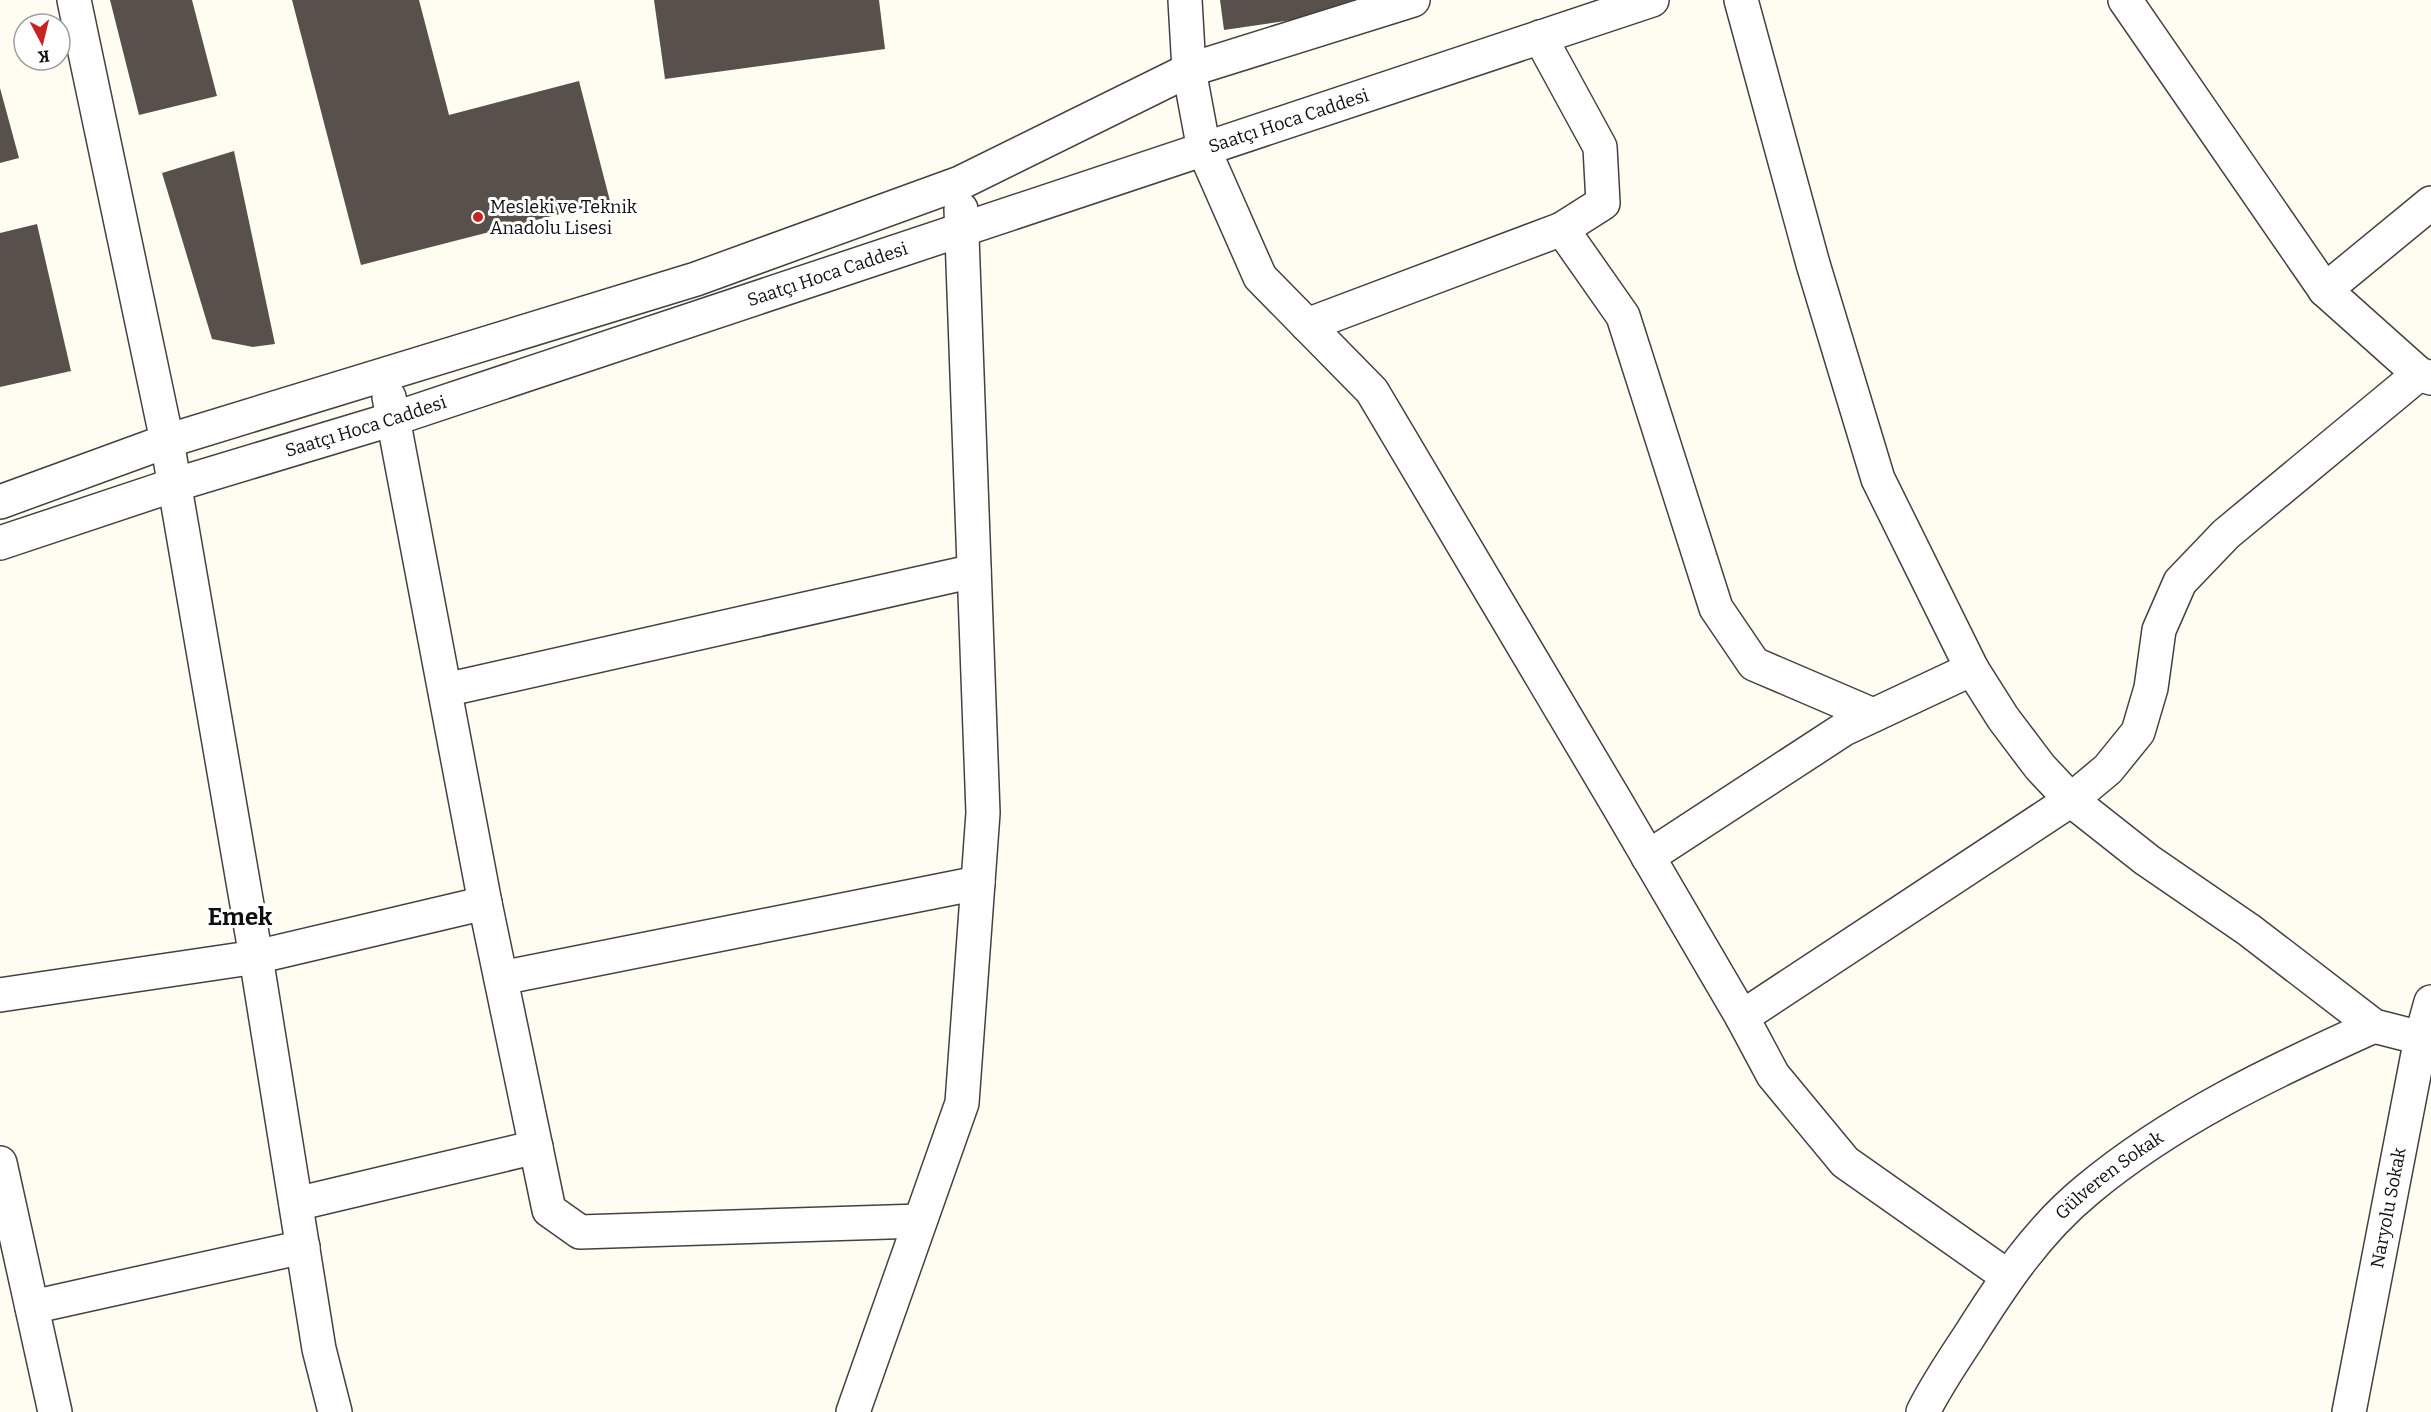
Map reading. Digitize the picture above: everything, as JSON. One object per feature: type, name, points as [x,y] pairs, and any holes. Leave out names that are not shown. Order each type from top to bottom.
[{"type":"street","points":[[74,0],[167,441],[256,957],[319,1348],[335,1412]]},
{"type":"street","points":[[1185,0],[1189,70],[1204,150],[1260,277],[1372,392],[1742,1017],[1773,1075],[1845,1162],[2007,1276]]},
{"type":"street","points":[[0,502],[167,441],[696,279],[960,183],[1189,70],[1413,0]]},
{"type":"street","name":"Saatçı Hoca Caddesi","points":[[0,543],[174,484],[393,418],[962,231],[1652,0]]},
{"type":"street","points":[[1741,0],[1813,264],[1878,479],[1972,669],[2021,743],[2071,800],[2147,860],[2249,930],[2374,1026],[2421,1038]]},
{"type":"street","points":[[1742,1017],[2071,800],[2108,770],[2138,732],[2151,688],[2159,630],[2180,582],[2226,534],[2425,376],[2325,290],[2125,0]]},
{"type":"street","points":[[1307,325],[1562,230],[1603,203],[1600,147],[1540,37]]},
{"type":"street","points":[[853,1412],[962,1103],[983,813],[960,183]]},
{"type":"street","points":[[2325,290],[2431,203]]},
{"type":"street","points":[[1562,230],[1623,316],[1716,608],[1754,664],[1873,715]]},
{"type":"street","points":[[385,373],[485,903],[549,1210],[580,1232],[920,1221]]},
{"type":"street","points":[[445,690],[974,571]]},
{"type":"street","points":[[1648,857],[1844,729],[1972,669]]},
{"type":"street","points":[[501,978],[978,883]]},
{"type":"street","points":[[0,995],[256,957],[485,903]]},
{"type":"street","name":"Naryolu Sokak","points":[[2349,1412],[2417,1135],[2421,1038],[2431,1002]]},
{"type":"street","name":"Gülveren Sokak","points":[[1923,1412],[2007,1276],[2043,1231],[2086,1190],[2165,1133],[2265,1076],[2374,1026]]},
{"type":"street","points":[[296,1204],[536,1147]]},
{"type":"street","points":[[0,1163],[55,1412]]},
{"type":"street","points":[[32,1307],[303,1247]]},
{"type":"building","points":[[110,0],[192,0],[217,96],[139,115]]},
{"type":"building","points":[[292,0],[419,0],[449,115],[579,81],[610,201],[361,265]]},
{"type":"building","points":[[654,0],[879,0],[885,49],[665,79]]},
{"type":"building","points":[[1220,0],[1378,0],[1379,7],[1224,30]]},
{"type":"building","points":[[0,88],[19,158],[0,163]]},
{"type":"building","points":[[234,151],[275,344],[253,347],[212,339],[162,173]]},
{"type":"building","points":[[37,224],[71,371],[0,387],[0,233]]},
{"type":"place","name":"Mesleki ve Teknik Anadolu Lisesi","points":[[478,217]]},
{"type":"district","name":"Emek","points":[[240,917]]}]
